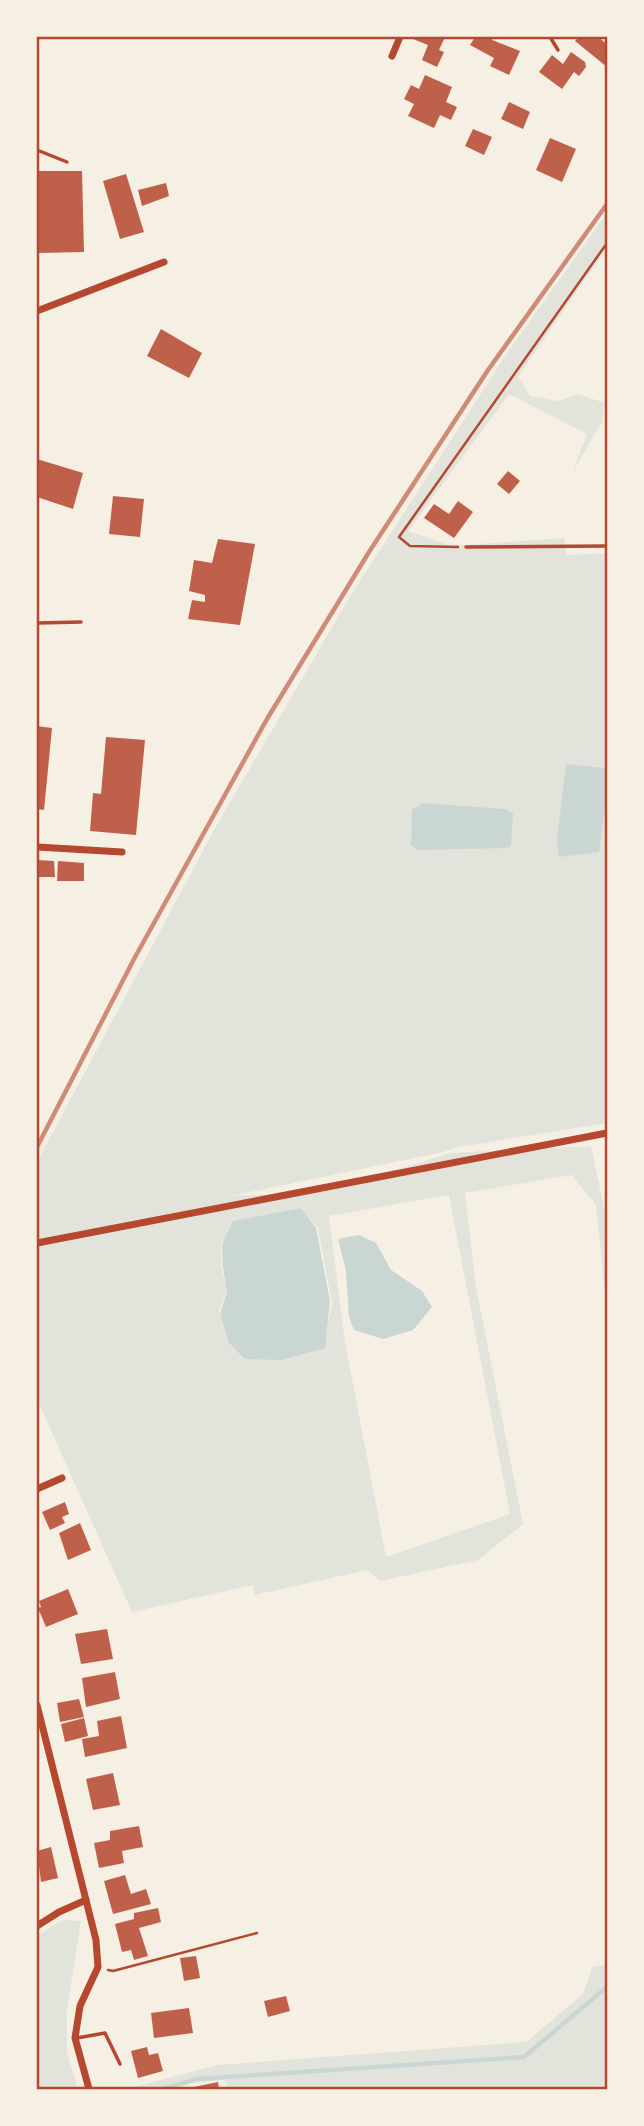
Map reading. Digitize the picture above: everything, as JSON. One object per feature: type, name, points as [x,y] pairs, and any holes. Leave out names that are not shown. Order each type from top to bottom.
[{"type":"street","points":[[392,56],[400,37]]},
{"type":"street","points":[[37,311],[164,262]]},
{"type":"street","points":[[37,847],[122,852]]},
{"type":"street","points":[[37,1243],[607,1133]]},
{"type":"street","points":[[37,1489],[62,1478]]},
{"type":"street","points":[[37,1705],[96,1940],[98,1967],[80,2006],[75,2038],[89,2089]]},
{"type":"street","points":[[37,1926],[86,1900]]},
{"type":"lane","points":[[550,37],[558,50]]},
{"type":"lane","points":[[37,150],[67,162]]},
{"type":"lane","points":[[466,547],[607,546]]},
{"type":"lane","points":[[37,623],[81,622]]},
{"type":"lane","points":[[75,2038],[105,2033],[120,2064]]},
{"type":"path","points":[[466,547],[410,546],[398,537],[607,243]]},
{"type":"path","points":[[98,1967],[113,1971],[257,1933]]},
{"type":"shaded area","points":[[607,213],[607,247],[518,377],[530,396],[558,401],[578,394],[605,403],[602,422],[573,471],[587,434],[509,394],[408,531],[451,546],[564,538],[567,555],[607,553],[607,1123],[459,1147],[231,1196],[322,1192],[451,1153],[591,1146],[607,1222],[607,1314],[596,1205],[572,1175],[465,1193],[476,1287],[523,1524],[478,1560],[380,1581],[367,1570],[255,1595],[253,1585],[132,1612],[37,1399],[37,1162],[214,830],[349,598],[505,356]],"holes":[[[449,1195],[510,1514],[386,1557],[345,1342],[329,1216]],[[300,1208],[318,1228],[332,1303],[324,1347],[247,1359],[227,1341],[219,1311],[227,1290],[222,1269],[221,1243],[235,1222]]]},
{"type":"shaded area","points":[[566,764],[605,768],[606,799],[599,852],[559,857],[557,840]]},
{"type":"shaded area","points":[[422,803],[505,809],[513,814],[511,845],[507,848],[418,850],[411,845],[412,810]]},
{"type":"shaded area","points":[[301,1208],[316,1228],[330,1301],[325,1348],[282,1360],[245,1359],[228,1342],[220,1314],[227,1292],[222,1244],[233,1221]]},
{"type":"shaded area","points":[[359,1235],[376,1243],[391,1270],[422,1291],[432,1307],[413,1330],[383,1339],[354,1330],[349,1317],[346,1271],[338,1239]]},
{"type":"shaded area","points":[[62,1920],[81,1921],[67,2010],[67,2053],[78,2089],[37,2089],[37,1936]]},
{"type":"shaded area","points":[[607,1964],[607,2089],[228,2089],[224,2080],[177,2084],[177,2089],[126,2089],[218,2065],[526,2042],[583,1994],[592,1967]]},
{"type":"building","points":[[408,37],[445,37],[439,50],[444,52],[437,67],[422,60],[428,45]]},
{"type":"building","points":[[475,37],[493,37],[492,40],[520,51],[509,75],[490,66],[494,58],[470,45]]},
{"type":"building","points":[[579,37],[598,37],[607,44],[607,67],[575,41]]},
{"type":"building","points":[[571,52],[585,62],[586,67],[579,76],[574,72],[562,89],[539,72],[552,55],[563,64]]},
{"type":"building","points":[[425,75],[452,87],[446,102],[457,107],[451,120],[440,115],[434,128],[408,116],[414,104],[404,99],[411,85],[419,89]]},
{"type":"building","points":[[509,102],[530,112],[523,129],[501,119]]},
{"type":"building","points":[[473,129],[492,137],[484,155],[465,146]]},
{"type":"building","points":[[550,138],[576,149],[562,182],[536,170]]},
{"type":"building","points":[[37,171],[82,171],[84,252],[37,253]]},
{"type":"building","points":[[126,174],[144,232],[120,239],[103,181]]},
{"type":"building","points":[[166,183],[169,196],[142,206],[138,190]]},
{"type":"building","points":[[161,329],[202,353],[189,378],[147,356]]},
{"type":"building","points":[[37,459],[83,473],[73,509],[37,497]]},
{"type":"building","points":[[508,471],[520,481],[509,494],[497,484]]},
{"type":"building","points":[[113,496],[144,499],[140,537],[109,534]]},
{"type":"building","points":[[458,501],[473,512],[454,538],[424,518],[434,504],[449,514]]},
{"type":"building","points":[[218,539],[255,544],[240,625],[188,619],[192,600],[205,602],[205,595],[189,591],[194,560],[212,563]]},
{"type":"building","points":[[37,726],[52,728],[44,810],[37,809]]},
{"type":"building","points":[[106,737],[145,740],[136,835],[90,831],[93,793],[101,794]]},
{"type":"building","points":[[37,860],[54,861],[55,877],[37,877]]},
{"type":"building","points":[[58,861],[84,863],[84,881],[57,881]]},
{"type":"building","points":[[65,1502],[69,1514],[62,1517],[65,1523],[50,1530],[42,1512]]},
{"type":"building","points":[[80,1523],[91,1550],[68,1560],[59,1533]]},
{"type":"building","points":[[68,1589],[78,1614],[46,1627],[38,1608],[41,1607],[39,1601]]},
{"type":"building","points":[[107,1629],[113,1659],[81,1664],[75,1634]]},
{"type":"building","points":[[115,1672],[120,1699],[86,1707],[82,1678]]},
{"type":"building","points":[[79,1699],[84,1717],[60,1722],[57,1703]]},
{"type":"building","points":[[121,1716],[127,1748],[85,1757],[82,1739],[99,1736],[97,1721]]},
{"type":"building","points":[[84,1718],[88,1736],[65,1742],[61,1724]]},
{"type":"building","points":[[113,1773],[120,1805],[93,1810],[86,1779]]},
{"type":"building","points":[[139,1826],[143,1847],[122,1851],[124,1863],[99,1868],[94,1843],[110,1840],[110,1831]]},
{"type":"building","points":[[51,1847],[58,1878],[41,1882],[37,1851]]},
{"type":"building","points":[[125,1875],[131,1894],[146,1889],[151,1904],[113,1914],[104,1881]]},
{"type":"building","points":[[158,1908],[161,1922],[139,1928],[148,1956],[134,1960],[131,1950],[122,1952],[115,1924],[134,1919],[134,1913]]},
{"type":"building","points":[[196,1956],[200,1978],[184,1981],[180,1958]]},
{"type":"building","points":[[286,1996],[290,2011],[268,2017],[264,2001]]},
{"type":"building","points":[[189,2008],[193,2033],[154,2038],[151,2013]]},
{"type":"building","points":[[147,2047],[149,2055],[158,2053],[163,2071],[138,2078],[131,2051]]},
{"type":"building","points":[[218,2082],[219,2089],[189,2089],[189,2088]]},
{"type":"waterway","points":[[163,2089],[197,2079],[524,2057],[607,1987]]},
{"type":"railway","points":[[37,1147],[134,959],[267,719],[369,552],[488,370],[607,204]]}]
